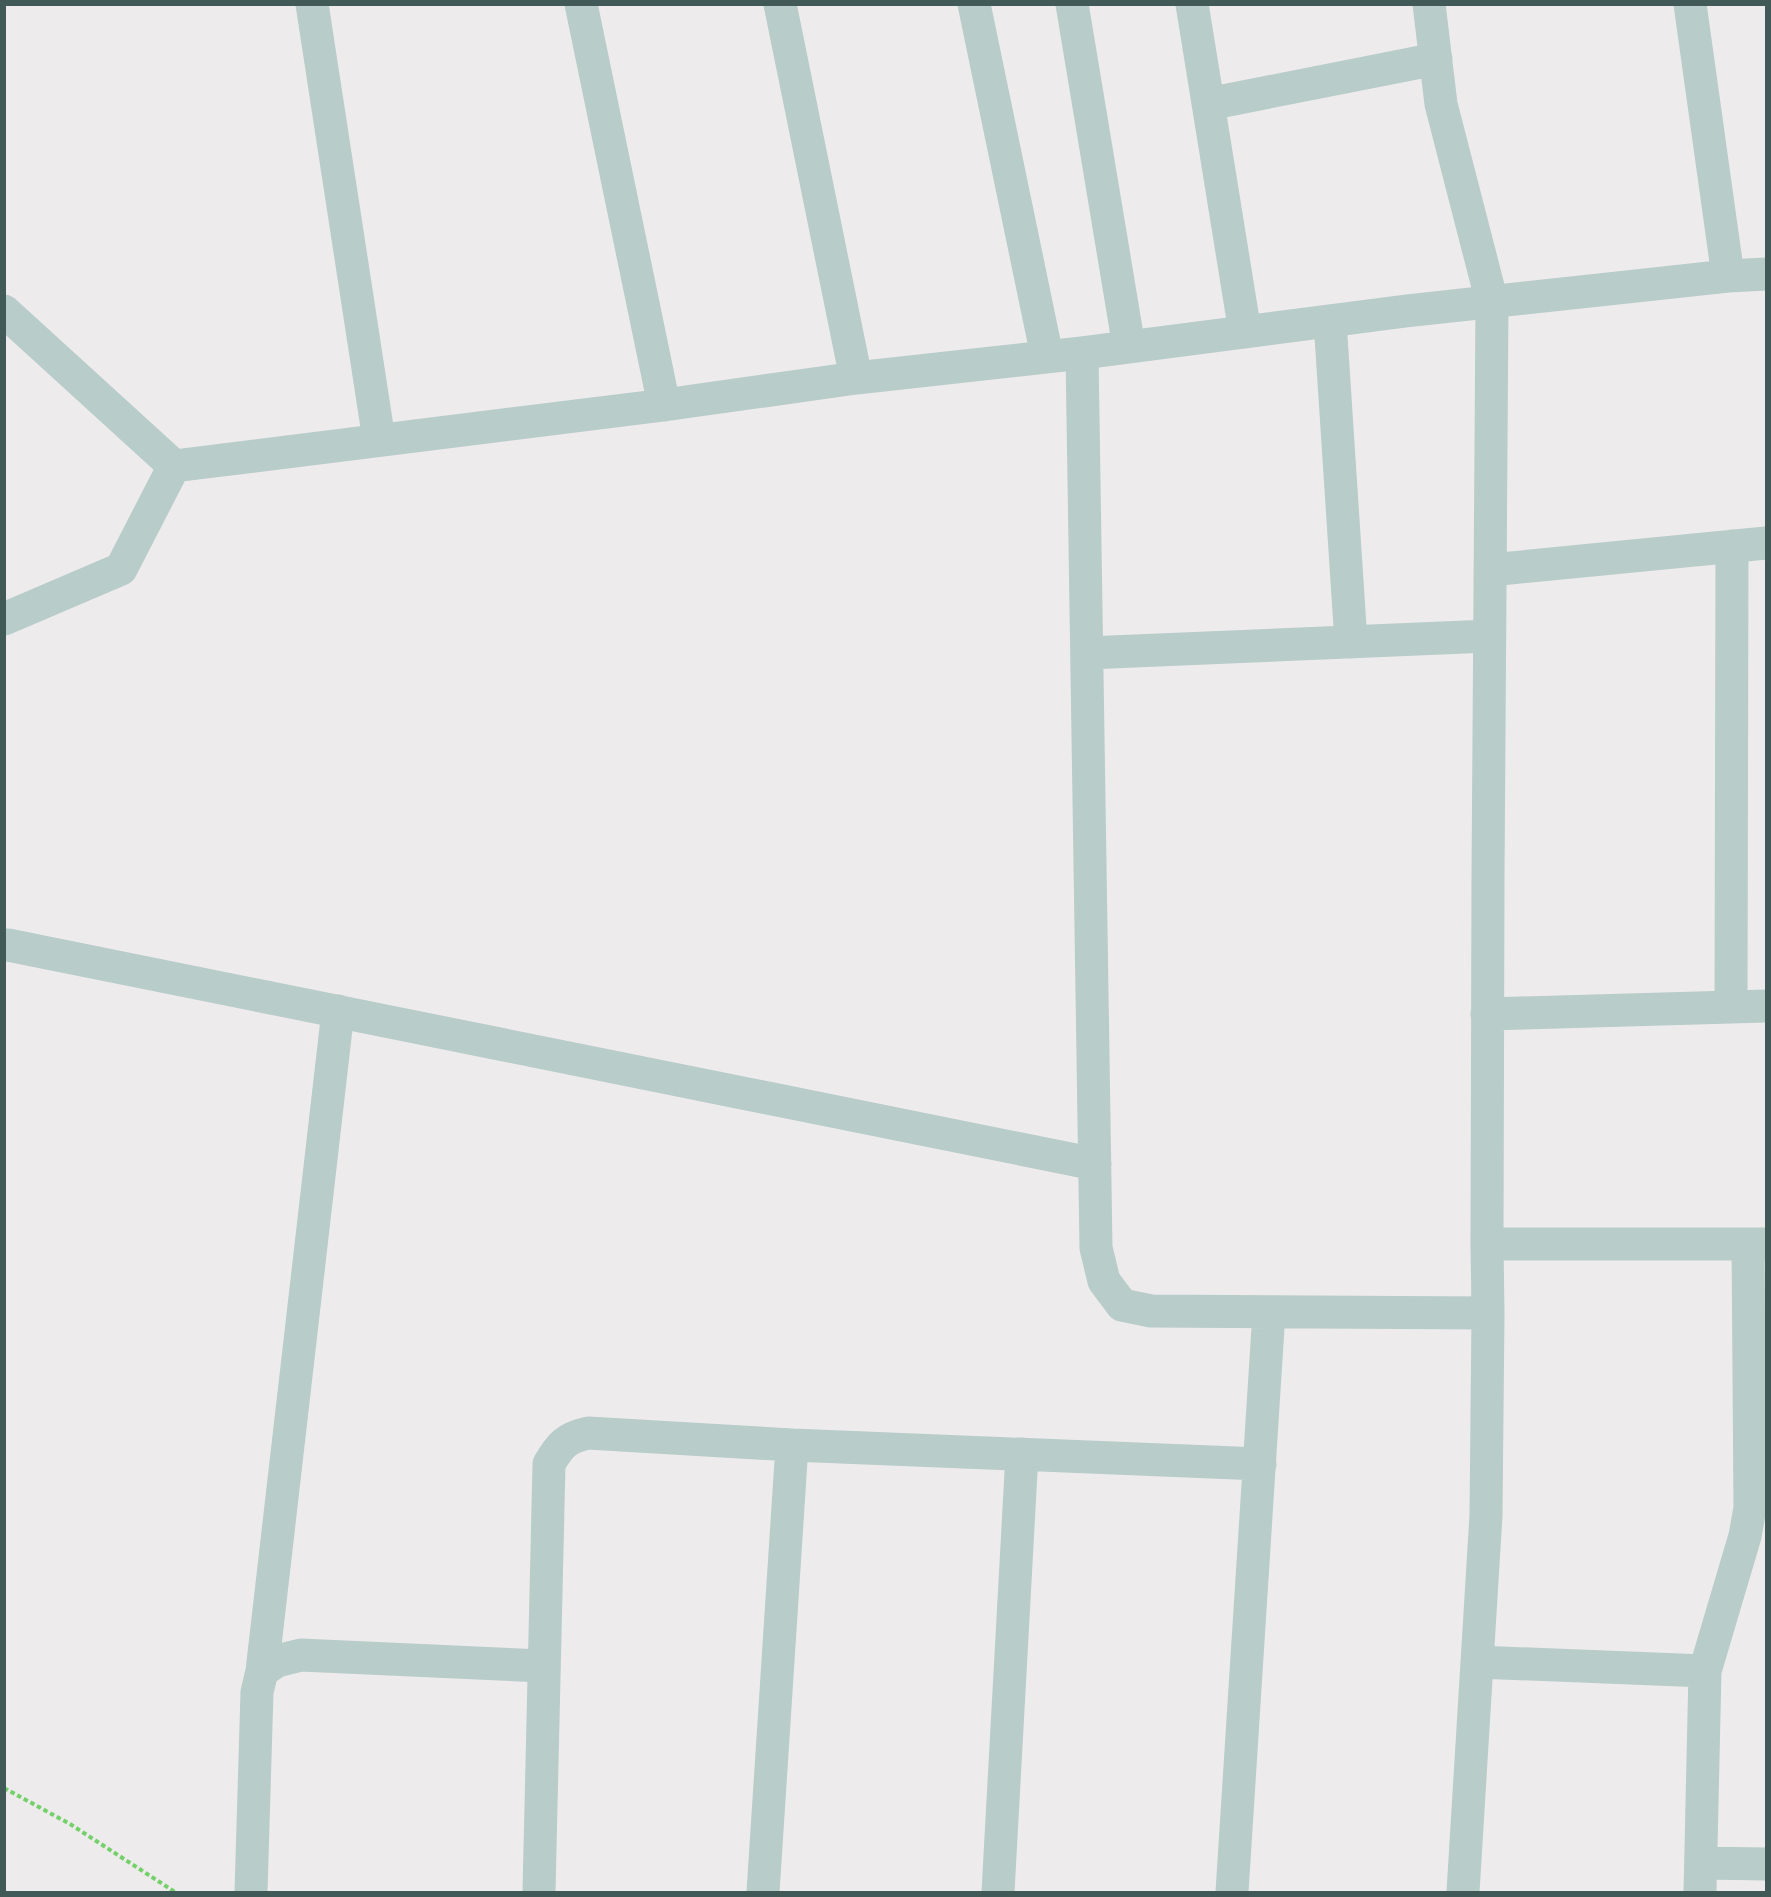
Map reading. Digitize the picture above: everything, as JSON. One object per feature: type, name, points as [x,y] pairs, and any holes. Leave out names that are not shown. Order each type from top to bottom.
[{"type":"street","points":[[312,4],[379,440]]},
{"type":"street","points":[[581,4],[664,405]]},
{"type":"street","points":[[780,4],[856,378]]},
{"type":"street","points":[[974,4],[1047,357]]},
{"type":"street","points":[[1072,4],[1129,346]]},
{"type":"street","points":[[1191,4],[1245,332]]},
{"type":"street","points":[[1429,4],[1442,104],[1492,302],[1486,1515],[1463,1893]]},
{"type":"street","points":[[1690,4],[1728,276]]},
{"type":"street","points":[[1208,104],[1436,59]]},
{"type":"street","points":[[4,311],[174,466],[664,405],[856,378],[1082,353],[1492,302],[1728,276],[1767,274]]},
{"type":"street","points":[[1330,321],[1351,642]]},
{"type":"street","points":[[1082,353],[1096,1248],[1104,1281],[1122,1305],[1151,1311],[1488,1313]]},
{"type":"street","points":[[4,619],[121,569],[174,466]]},
{"type":"street","points":[[1490,570],[1767,543]]},
{"type":"street","points":[[1731,1007],[1732,546]]},
{"type":"street","points":[[1087,653],[1490,636]]},
{"type":"street","points":[[8,945],[1095,1164]]},
{"type":"street","points":[[1487,1014],[1767,1006]]},
{"type":"street","points":[[251,1893],[257,1692],[262,1671],[338,1011]]},
{"type":"street","points":[[1487,1244],[1757,1244],[1758,1508],[1745,1536],[1706,1671],[1701,1878],[1767,1864]]},
{"type":"street","points":[[1232,1893],[1269,1312]]},
{"type":"street","points":[[539,1893],[549,1464],[558,1448],[574,1437],[588,1433],[792,1445],[1260,1464]]},
{"type":"street","points":[[763,1893],[792,1445]]},
{"type":"street","points":[[998,1893],[1022,1454]]},
{"type":"street","points":[[262,1671],[277,1660],[301,1655],[543,1666]]},
{"type":"street","points":[[1477,1662],[1706,1671]]},
{"type":"path","points":[[4,1788],[70,1824],[175,1893]]}]
